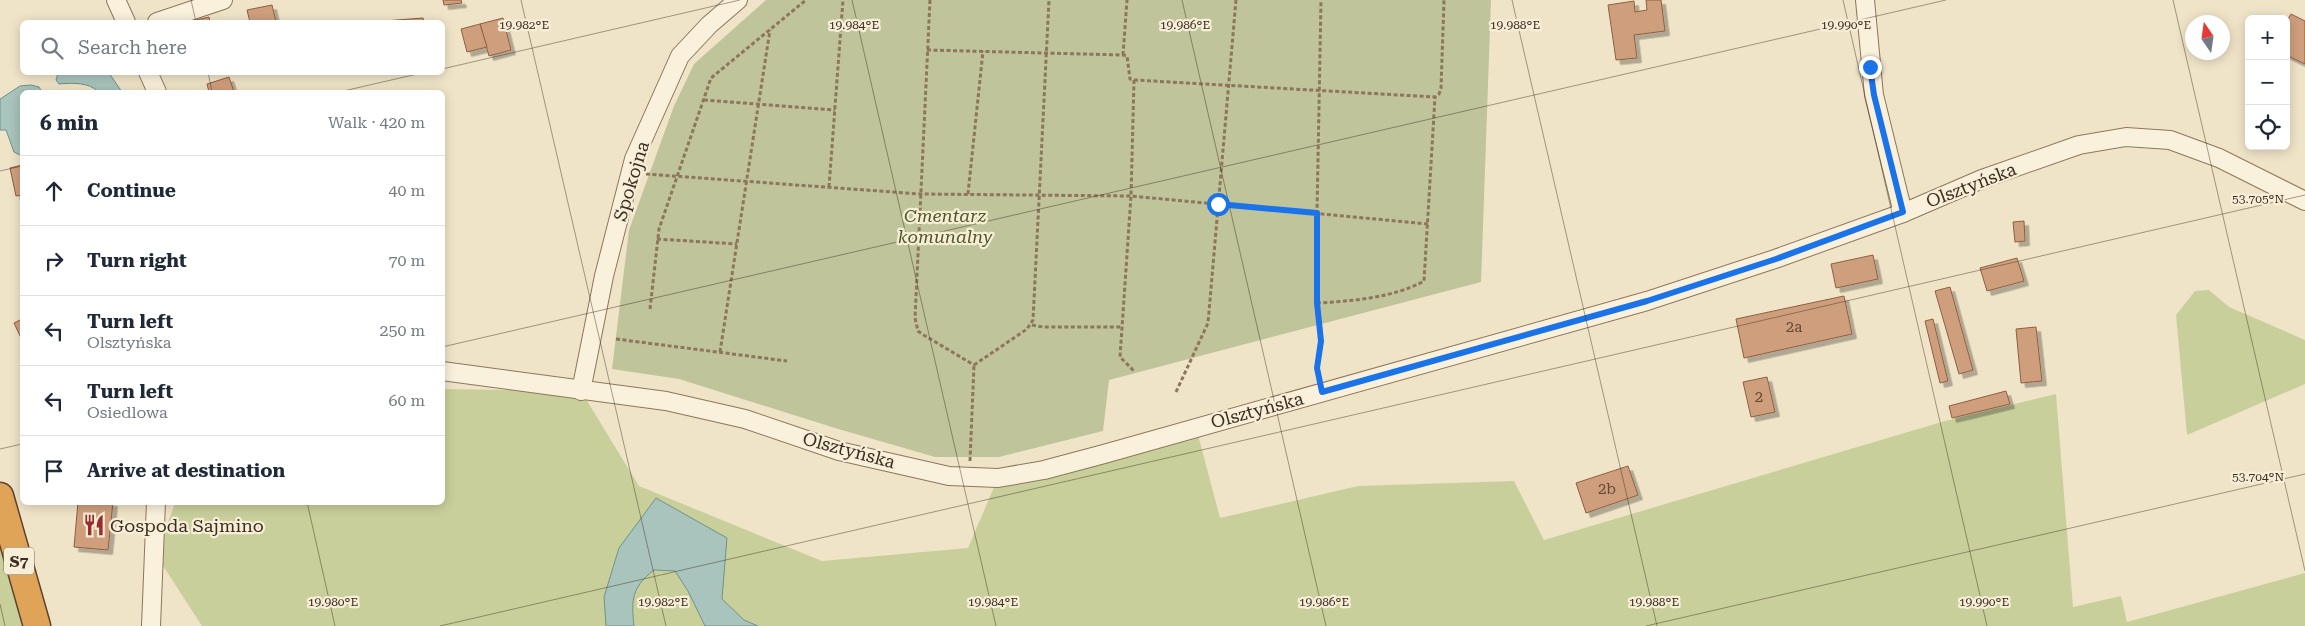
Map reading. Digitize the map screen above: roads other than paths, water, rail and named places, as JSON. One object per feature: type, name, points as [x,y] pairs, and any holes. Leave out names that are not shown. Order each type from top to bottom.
[{"type":"highway","name":"S7","points":[[0,496],[37,626]]},
{"type":"street","points":[[116,0],[125,20]]},
{"type":"street","points":[[163,20],[223,0]]},
{"type":"street","name":"Spokojna","points":[[581,390],[604,276],[634,159],[680,56],[708,25],[738,0]]},
{"type":"street","points":[[1865,0],[1874,95],[1903,212]]},
{"type":"street","points":[[149,75],[156,90]]},
{"type":"street","name":"Olsztyńska","points":[[445,371],[666,401],[745,419],[840,451],[949,476],[998,478],[1052,468],[1647,301],[1776,259],[1903,212],[1982,179],[2079,145],[2126,136],[2170,140],[2218,158],[2305,201]]},
{"type":"street","points":[[151,626],[156,505]]},
{"type":"water","points":[[57,75],[110,75],[121,90],[96,90],[90,86],[75,83],[59,84],[56,80]]},
{"type":"water","points":[[31,85],[39,87],[41,90],[20,90],[20,155],[14,152],[6,130],[0,130],[0,99],[20,86]]},
{"type":"water","points":[[656,498],[727,538],[722,599],[744,620],[758,626],[705,626],[688,591],[675,571],[654,570],[637,588],[633,601],[634,626],[606,626],[604,597],[619,548]]},
{"type":"place","name":"Gospoda Sajmino","points":[[94,525]]},
{"type":"park label","name":"Cmentarz komunalny","points":[[945,225]]}]
